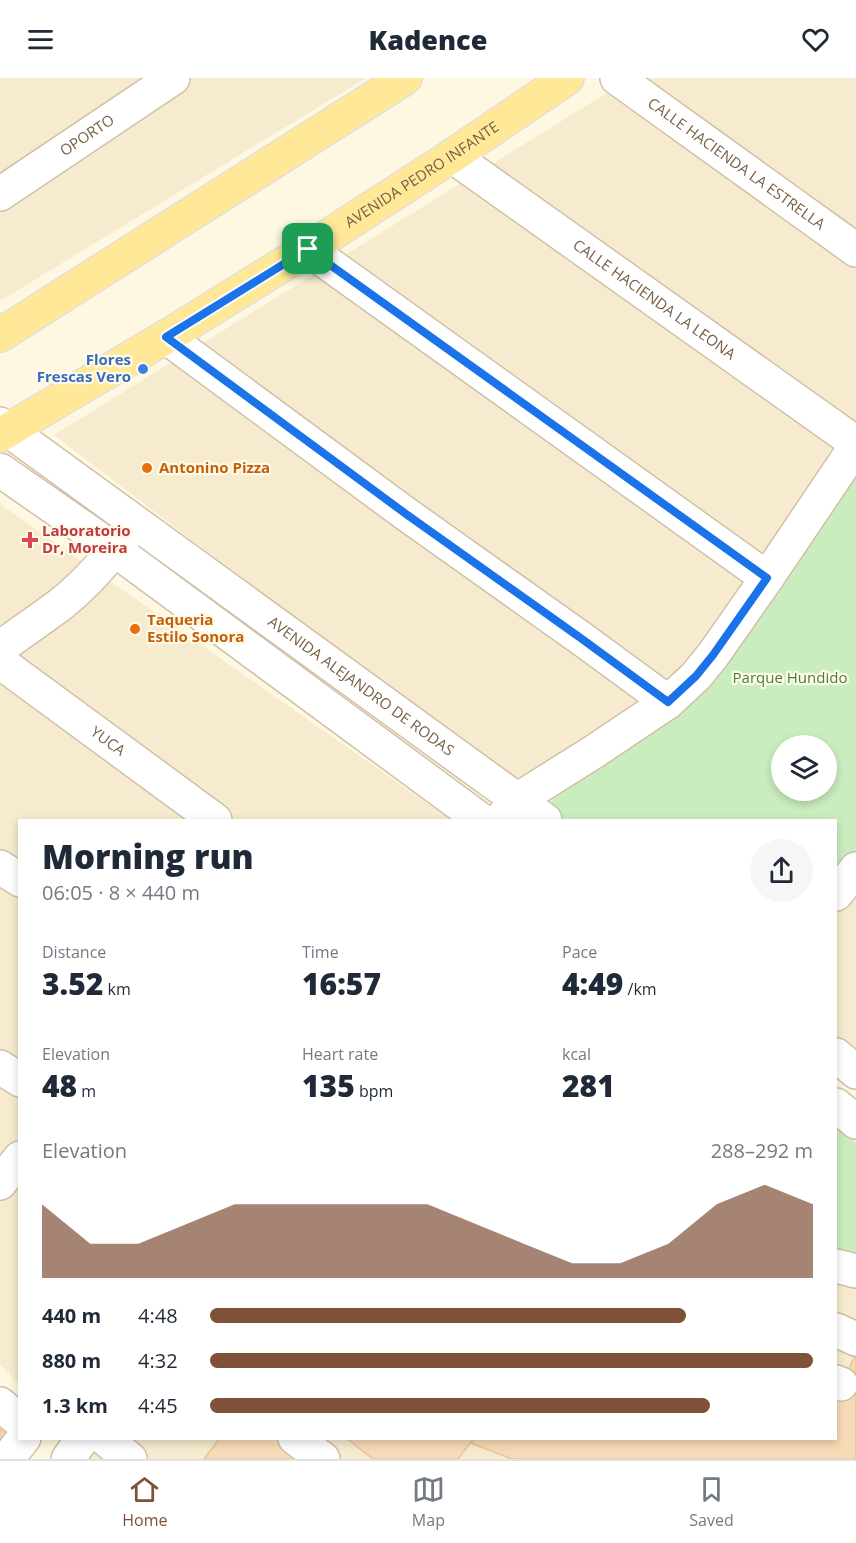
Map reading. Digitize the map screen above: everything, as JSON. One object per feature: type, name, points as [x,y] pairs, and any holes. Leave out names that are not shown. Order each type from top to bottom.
[{"type":"main road","points":[[0,335],[405,78]]},
{"type":"main road","name":"AVENIDA PEDRO INFANTE","points":[[2,430],[166,337],[308,249],[567,78]]},
{"type":"street","name":"OPORTO","points":[[0,194],[173,78]]},
{"type":"street","name":"CALLE HACIENDA LA ESTRELLA","points":[[617,78],[856,250]]},
{"type":"street","name":"CALLE HACIENDA LA LEONA","points":[[452,156],[856,444]]},
{"type":"street","points":[[308,249],[767,578]]},
{"type":"street","points":[[166,337],[406,514],[668,702]]},
{"type":"street","name":"AVENIDA ALEJANDRO DE RODAS","points":[[2,430],[134,522],[528,816]]},
{"type":"street","points":[[528,816],[550,780],[668,702],[696,676],[767,578],[856,444]]},
{"type":"street","points":[[0,470],[115,550],[480,819]]},
{"type":"street","points":[[0,648],[62,603],[92,575],[115,550],[134,522]]},
{"type":"street","name":"YUCA","points":[[0,662],[214,819]]},
{"type":"street","points":[[0,867],[18,879]]},
{"type":"street","points":[[837,893],[856,869]]},
{"type":"street","points":[[837,1056],[856,1072]]},
{"type":"street","points":[[0,1067],[18,1079]]},
{"type":"street","points":[[837,1106],[856,1122]]},
{"type":"street","points":[[0,1184],[18,1161]]},
{"type":"street","points":[[837,1266],[856,1271]]},
{"type":"street","points":[[837,1330],[856,1339]]},
{"type":"street","points":[[0,1404],[18,1419]]},
{"type":"street","points":[[7,1459],[22,1440]]},
{"type":"street","points":[[68,1459],[82,1440]]},
{"type":"street","points":[[106,1440],[130,1459]]},
{"type":"street","points":[[298,1440],[322,1459]]},
{"type":"shaded area","points":[[0,78],[366,78],[0,301]]},
{"type":"shaded area","points":[[631,78],[856,78],[856,1056],[837,1041],[837,819],[557,819],[54,435]]},
{"type":"shaded area","points":[[0,504],[450,819],[18,819],[18,1383],[0,1365]]},
{"type":"shaded area","points":[[837,1120],[856,1135],[856,1459],[81,1459],[95,1440],[837,1440]]},
{"type":"green space","name":"Parque Hundido","points":[[856,471],[856,851],[837,876],[837,819],[564,819],[552,808],[554,797],[599,765]]},
{"type":"green space","points":[[837,1127],[856,1143],[856,1260],[837,1255]]},
{"type":"building","points":[[856,1354],[856,1459],[512,1459],[471,1443],[473,1440],[837,1440],[837,1395]]},
{"type":"building","points":[[0,1429],[8,1436],[0,1444]]},
{"type":"building","points":[[218,1440],[280,1440],[306,1459],[204,1459]]},
{"type":"building","points":[[349,1440],[472,1440],[458,1459],[373,1459]]},
{"type":"place","name":"Flores Frescas Vero","points":[[143,369]]},
{"type":"place","name":"Antonino Pizza","points":[[147,468]]},
{"type":"place","name":"Laboratorio Dr, Moreira","points":[[30,540]]},
{"type":"place","name":"Taqueria Estilo Sonora","points":[[135,629]]},
{"type":"route","points":[[308,249],[767,578],[713,655],[696,676],[668,702],[406,514],[166,337],[308,249]]}]
